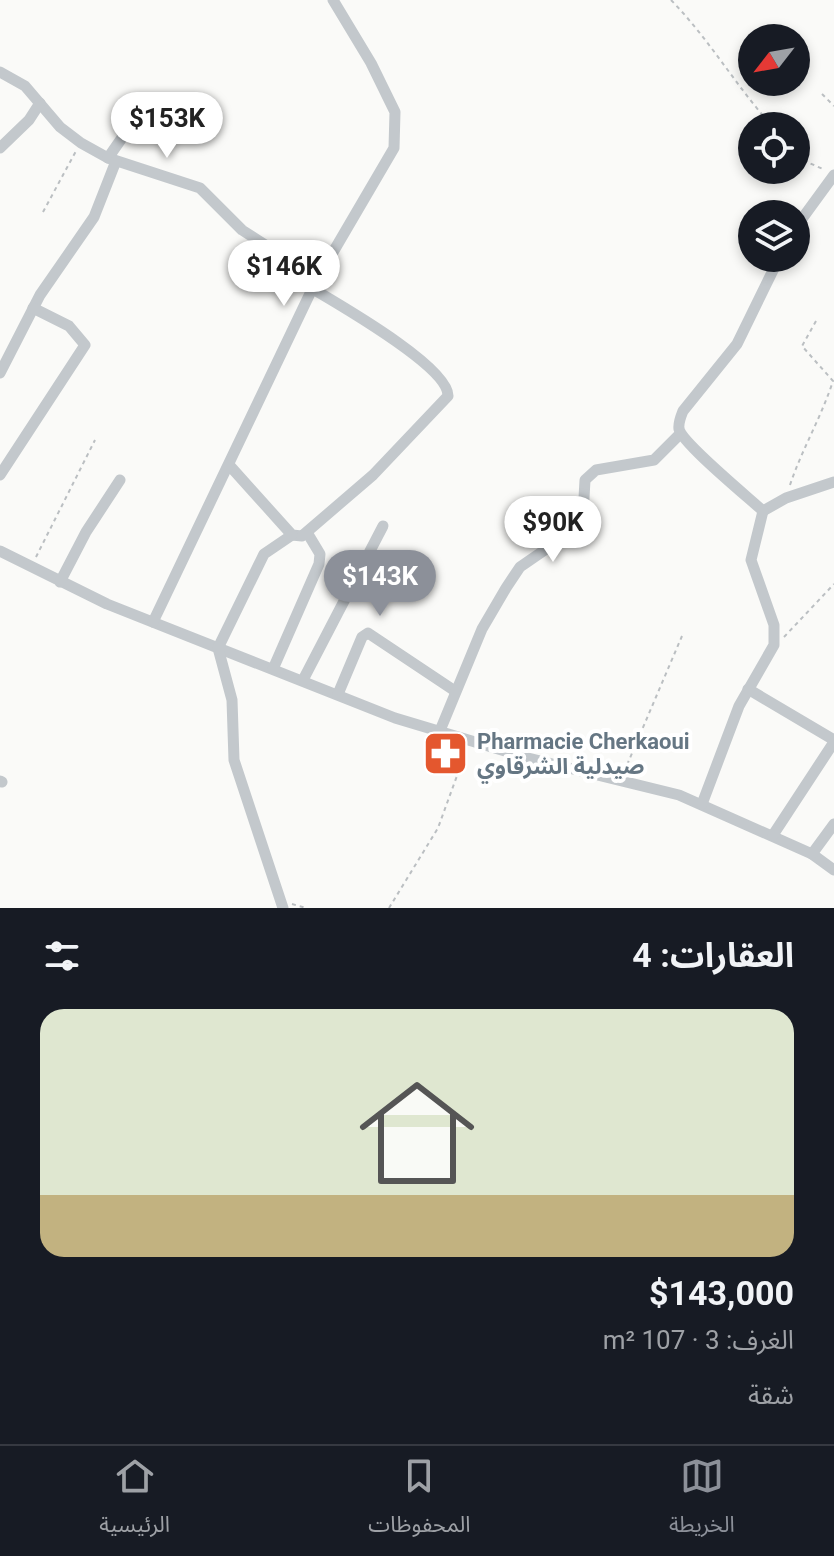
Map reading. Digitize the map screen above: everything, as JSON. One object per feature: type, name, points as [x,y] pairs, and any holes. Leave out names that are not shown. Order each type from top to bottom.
[{"type":"street","points":[[153,622],[315,284],[389,159],[397,137],[390,101],[333,0]]},
{"type":"street","points":[[0,72],[25,86],[81,143],[112,159],[200,188],[242,230],[409,350],[449,393],[382,467],[308,534],[292,535],[264,554],[218,648],[232,700],[234,760],[283,908]]},
{"type":"street","points":[[0,373],[33,308],[89,226],[112,159],[149,99]]},
{"type":"street","points":[[0,148],[29,120],[40,103]]},
{"type":"street","points":[[810,207],[834,174]]},
{"type":"street","points":[[439,733],[482,629],[520,567],[578,525],[585,508],[584,485],[587,477],[596,470],[654,460],[680,434],[683,411],[737,344],[772,272]]},
{"type":"street","points":[[0,475],[85,345],[69,326],[33,308]]},
{"type":"street","points":[[680,434],[763,511]]},
{"type":"street","points":[[230,466],[292,535]]},
{"type":"street","points":[[60,582],[86,532],[120,480]]},
{"type":"street","points":[[702,804],[748,689],[774,645],[774,625],[751,560],[763,511],[786,498],[834,482]]},
{"type":"street","points":[[303,680],[383,526]]},
{"type":"street","points":[[273,669],[319,564],[320,554],[308,534]]},
{"type":"street","points":[[0,551],[60,582],[153,622],[439,733],[702,804],[812,854],[834,870]]},
{"type":"street","points":[[338,694],[362,637],[368,633],[455,691]]},
{"type":"street","points":[[748,689],[833,747],[773,835]]},
{"type":"street","points":[[812,854],[834,824]]},
{"type":"path","points":[[671,0],[700,31],[731,79],[760,112]]},
{"type":"path","points":[[822,94],[834,106]]},
{"type":"path","points":[[43,212],[81,143]]},
{"type":"path","points":[[810,165],[834,174]]},
{"type":"path","points":[[786,498],[797,462],[821,420],[833,381],[802,346],[816,321]]},
{"type":"path","points":[[30,567],[95,440]]},
{"type":"path","points":[[774,645],[792,631],[834,584]]},
{"type":"path","points":[[620,781],[682,636]]},
{"type":"path","points":[[389,908],[438,828],[469,743]]},
{"type":"place","name":"Pharmacie Cherkaoui صيدلية الشرقاوي","points":[[446,754]]}]
